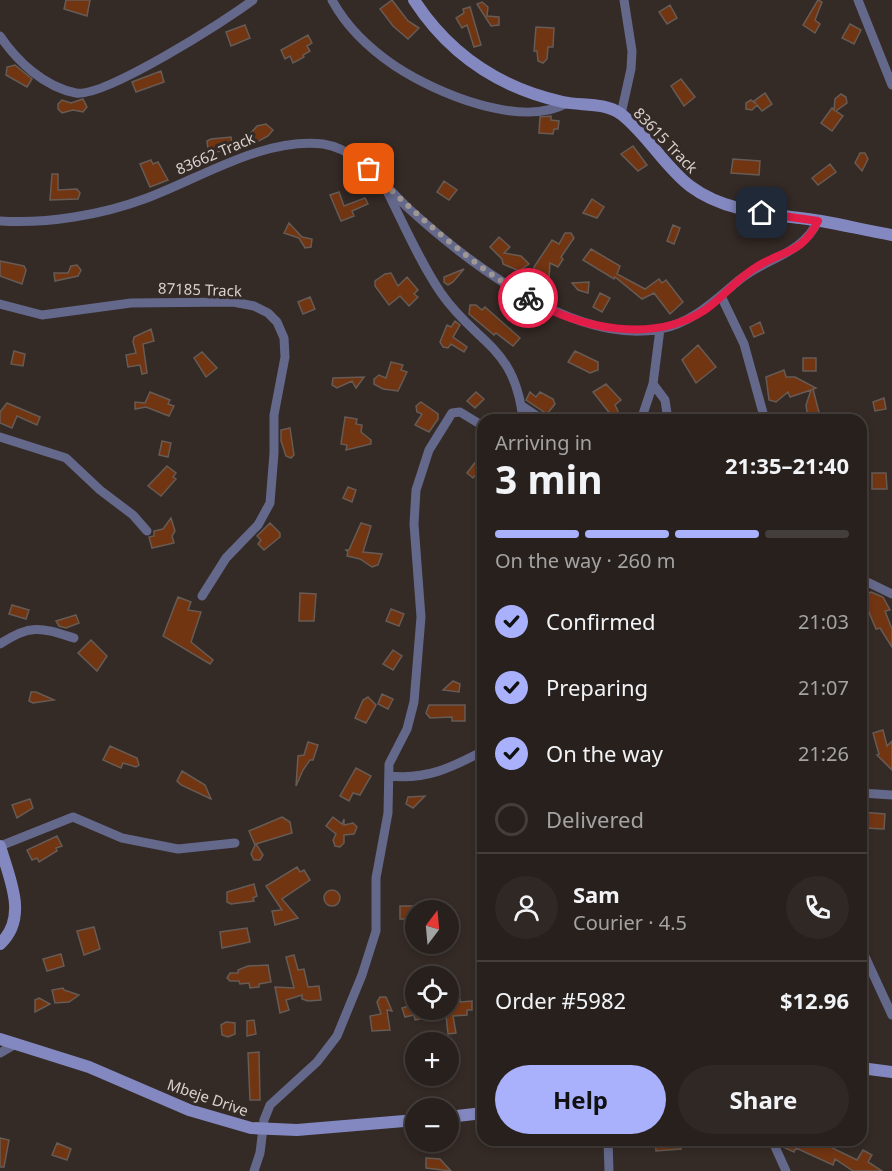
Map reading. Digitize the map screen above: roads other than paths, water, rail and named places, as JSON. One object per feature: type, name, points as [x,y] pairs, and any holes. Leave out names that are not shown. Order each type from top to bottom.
[{"type":"street","points":[[0,36],[22,63],[37,74],[60,88],[86,93],[109,84],[230,18],[253,0]]},
{"type":"street","points":[[332,0],[349,25],[382,56],[408,74],[443,90],[517,112],[552,110],[567,103]]},
{"type":"street","name":"83615 Track","points":[[414,0],[442,38],[463,57],[509,84],[536,95],[567,103],[601,106],[621,114],[674,170],[703,195],[748,210],[892,235]]},
{"type":"street","points":[[621,114],[631,69],[632,51],[624,0]]},
{"type":"street","points":[[858,0],[892,85]]},
{"type":"street","name":"83662 Track","points":[[0,221],[24,222],[123,206],[192,180],[264,148],[324,144],[338,148],[369,169],[385,186],[476,264],[538,304],[621,329],[660,329],[706,309],[759,265],[783,256],[804,242],[818,221]]},
{"type":"street","points":[[385,186],[441,293],[505,360],[522,406],[523,414]]},
{"type":"street","points":[[721,296],[744,344],[763,414]]},
{"type":"street","name":"87185 Track","points":[[0,304],[42,315],[131,303],[233,302],[254,306],[268,313],[277,322],[284,338],[285,357],[274,415],[270,503],[258,525],[226,558],[202,596]]},
{"type":"street","points":[[643,414],[653,384],[660,329]]},
{"type":"street","points":[[653,384],[665,400],[667,414]]},
{"type":"street","points":[[522,406],[534,414]]},
{"type":"street","points":[[254,1171],[270,1105],[317,1062],[337,1036],[362,975],[376,931],[376,878],[388,813],[389,764],[407,729],[414,702],[421,617],[414,524],[418,477],[429,450],[452,413],[460,412],[477,422]]},
{"type":"street","points":[[0,437],[66,458],[100,490],[133,515],[147,531]]},
{"type":"street","points":[[867,582],[892,594]]},
{"type":"street","points":[[0,644],[19,634],[42,628],[74,638]]},
{"type":"street","points":[[389,777],[404,778],[438,774],[477,754]]},
{"type":"street","points":[[867,793],[892,795]]},
{"type":"street","points":[[0,944],[10,931],[16,914],[13,891],[2,864],[0,846],[73,818],[122,838],[178,849],[235,843]]},
{"type":"street","points":[[867,961],[892,1015]]},
{"type":"street","name":"Mbeje Drive","points":[[0,1039],[89,1067],[210,1117],[264,1129],[297,1130],[405,1121]]},
{"type":"street","points":[[0,1053],[17,1043]]},
{"type":"street","points":[[867,1069],[892,1072]]},
{"type":"street","points":[[459,1116],[477,1114]]},
{"type":"street","points":[[608,1146],[609,1171]]},
{"type":"street","points":[[775,1146],[786,1171]]}]
